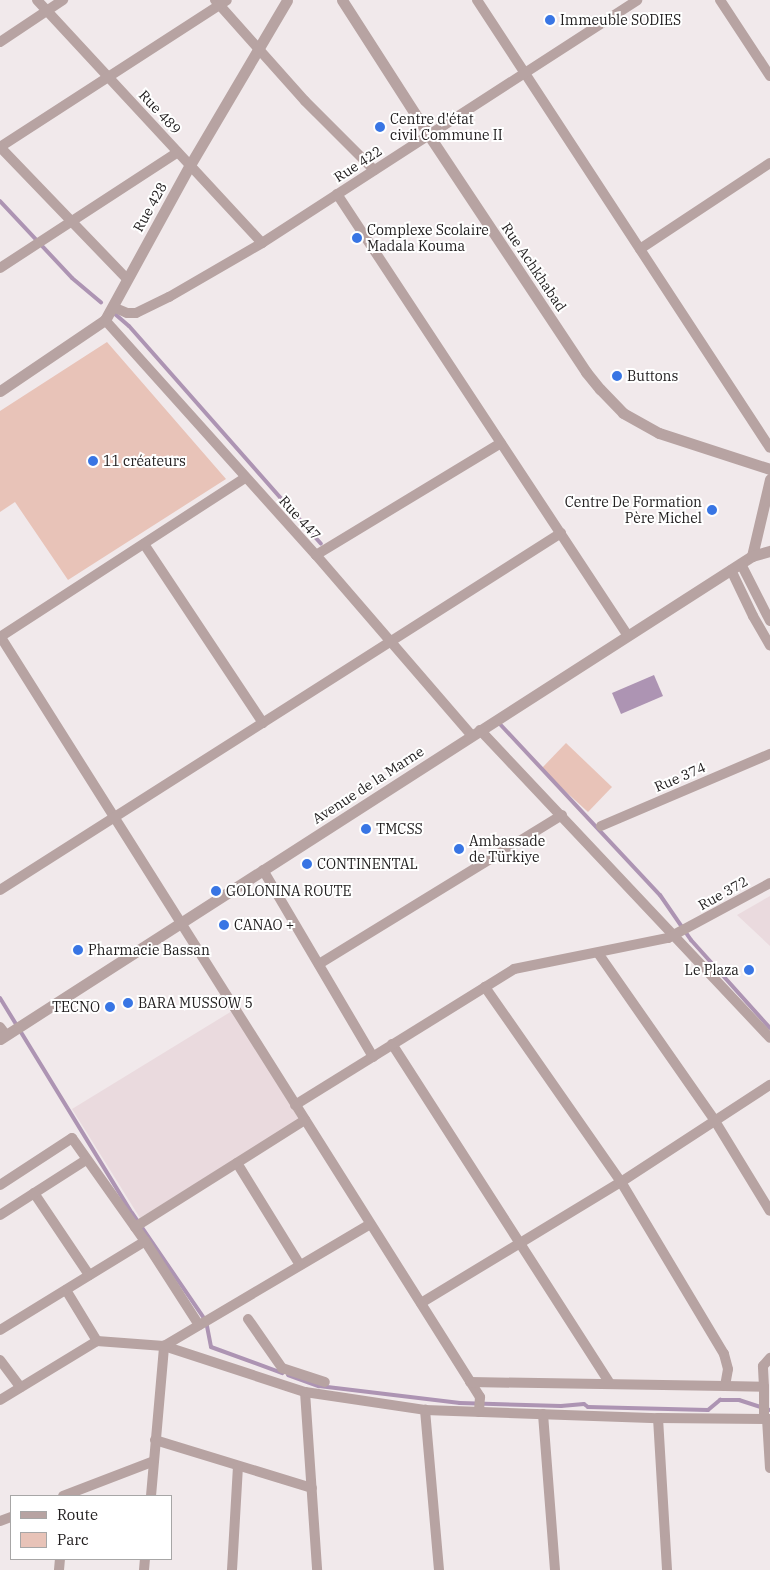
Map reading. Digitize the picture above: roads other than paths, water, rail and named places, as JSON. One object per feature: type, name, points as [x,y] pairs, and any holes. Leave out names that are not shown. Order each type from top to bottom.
[{"type":"street","name":"Rue 489","points":[[36,0],[262,243]]},
{"type":"street","points":[[0,42],[64,0]]},
{"type":"street","name":"Rue 428","points":[[0,391],[105,320],[190,166],[287,0]]},
{"type":"street","name":"Rue Achkhabad","points":[[342,0],[428,134],[586,372],[624,413],[659,433],[770,469]]},
{"type":"street","points":[[477,0],[770,448]]},
{"type":"street","name":"Rue 422","points":[[113,307],[136,313],[150,308],[262,243],[636,0]]},
{"type":"street","points":[[720,0],[770,76]]},
{"type":"street","points":[[127,279],[0,147],[221,2],[305,101],[374,170]]},
{"type":"street","points":[[0,268],[178,152]]},
{"type":"street","points":[[640,249],[770,164]]},
{"type":"street","points":[[337,194],[628,636]]},
{"type":"street","name":"Rue 447","points":[[105,320],[316,555],[390,642],[476,733],[681,932],[770,1038]]},
{"type":"street","points":[[316,555],[501,443]]},
{"type":"street","points":[[246,478],[0,637],[421,1303],[470,1382],[480,1405]]},
{"type":"street","points":[[752,556],[768,505],[770,479]]},
{"type":"street","points":[[0,890],[561,533]]},
{"type":"street","points":[[144,544],[263,723]]},
{"type":"street","name":"Avenue de la Marne","points":[[2,1033],[181,923],[752,556],[770,551]]},
{"type":"street","points":[[736,567],[770,621]]},
{"type":"street","points":[[736,567],[770,645]]},
{"type":"street","name":"Rue 374","points":[[601,826],[770,754]]},
{"type":"street","points":[[318,964],[562,815]]},
{"type":"street","points":[[263,870],[373,1056]]},
{"type":"street","name":"Rue 372","points":[[295,1105],[514,969],[598,954],[681,932],[770,883]]},
{"type":"street","points":[[598,954],[715,1120],[770,1211]]},
{"type":"street","points":[[485,987],[620,1182],[724,1354],[728,1369],[725,1386]]},
{"type":"street","points":[[392,1044],[521,1241],[610,1383]]},
{"type":"street","points":[[421,1303],[620,1182],[770,1085]]},
{"type":"street","points":[[135,1227],[305,1120]]},
{"type":"street","points":[[0,1185],[72,1138],[145,1241],[199,1325]]},
{"type":"street","points":[[0,1215],[86,1160]]},
{"type":"street","points":[[237,1163],[300,1265]]},
{"type":"street","points":[[34,1193],[89,1275]]},
{"type":"street","points":[[164,1346],[370,1224]]},
{"type":"street","points":[[0,1330],[145,1241]]},
{"type":"street","points":[[66,1290],[97,1341]]},
{"type":"street","points":[[248,1320],[282,1369],[325,1382]]},
{"type":"street","points":[[0,1400],[97,1341],[164,1346],[305,1392],[425,1410],[480,1405],[543,1414],[767,1419]]},
{"type":"street","points":[[150,1495],[164,1346]]},
{"type":"street","points":[[770,1358],[763,1366],[770,1468]]},
{"type":"street","points":[[0,1360],[20,1387]]},
{"type":"street","points":[[277,1382],[282,1369]]},
{"type":"street","points":[[470,1382],[764,1387]]},
{"type":"street","points":[[305,1392],[317,1570]]},
{"type":"street","points":[[425,1410],[439,1570]]},
{"type":"street","points":[[543,1414],[555,1570]]},
{"type":"street","points":[[658,1418],[667,1570]]},
{"type":"street","points":[[155,1440],[312,1488]]},
{"type":"street","points":[[67,1495],[154,1461]]},
{"type":"street","points":[[232,1570],[238,1466]]},
{"type":"waterway","points":[[0,201],[72,278],[101,302]]},
{"type":"waterway","points":[[115,314],[129,326],[321,544]]},
{"type":"waterway","points":[[498,722],[660,895],[691,940],[770,1028]]},
{"type":"waterway","points":[[0,998],[132,1213],[206,1321],[211,1347],[282,1373]]},
{"type":"waterway","points":[[288,1375],[319,1386],[460,1403],[561,1406],[584,1404],[588,1407],[708,1410],[720,1400],[739,1400],[770,1410]]},
{"type":"place","name":"Immeuble SODIES","points":[[550,20]]},
{"type":"place","name":"Centre d'état civil Commune II","points":[[380,127]]},
{"type":"place","name":"Complexe Scolaire Madala Kouma","points":[[357,238]]},
{"type":"place","name":"Buttons","points":[[617,376]]},
{"type":"place","name":"11 créateurs","points":[[93,461]]},
{"type":"place","name":"Centre De Formation Père Michel","points":[[712,510]]},
{"type":"place","name":"TMCSS","points":[[366,829]]},
{"type":"place","name":"Ambassade de Türkiye","points":[[459,849]]},
{"type":"place","name":"CONTINENTAL","points":[[307,864]]},
{"type":"place","name":"GOLONINA ROUTE","points":[[216,891]]},
{"type":"place","name":"CANAO +","points":[[224,925]]},
{"type":"place","name":"Pharmacie Bassan","points":[[78,950]]},
{"type":"place","name":"Le Plaza","points":[[749,970]]},
{"type":"place","name":"BARA MUSSOW 5","points":[[128,1003]]},
{"type":"place","name":"TECNO","points":[[110,1007]]}]
